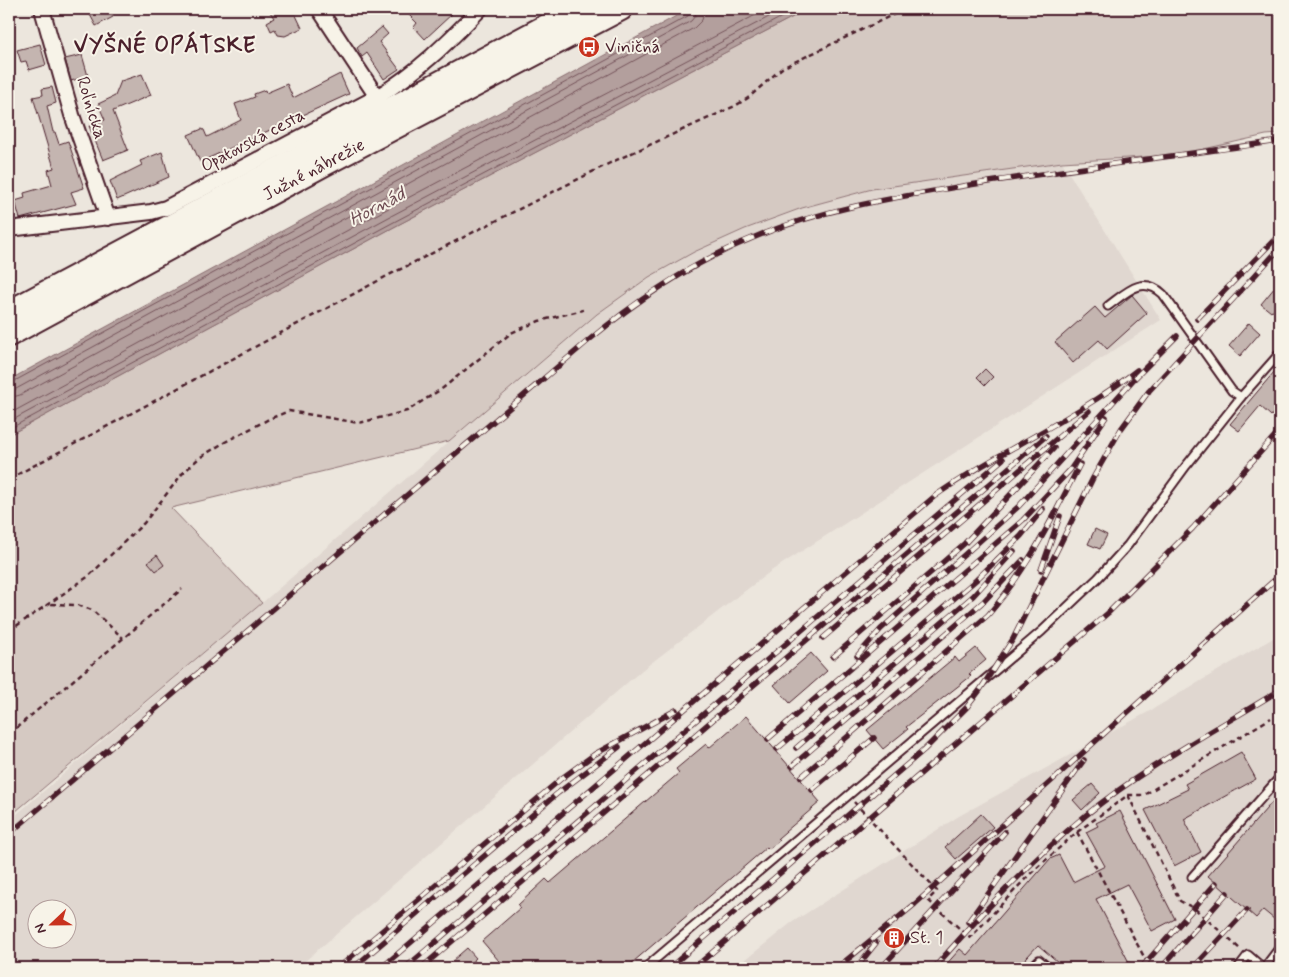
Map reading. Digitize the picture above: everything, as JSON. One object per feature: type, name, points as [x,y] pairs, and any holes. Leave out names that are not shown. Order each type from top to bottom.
[{"type":"highway","name":"Južné nábrežie","points":[[9,335],[324,165],[620,9]]},
{"type":"highway","name":"Južné nábrežie","points":[[9,312],[568,12]]},
{"type":"street","name":"Roľnícka","points":[[42,9],[72,115],[108,218]]},
{"type":"street","points":[[320,9],[377,98]]},
{"type":"street","name":"Opatovská cesta","points":[[9,229],[108,218],[166,208],[377,98],[408,78],[433,57],[480,9]]},
{"type":"lane","points":[[1108,306],[1131,289],[1144,284],[1154,286],[1163,294],[1232,391],[1241,397]]},
{"type":"lane","points":[[645,968],[1042,630],[1098,578],[1128,545],[1186,466],[1241,397],[1280,354]]},
{"type":"lane","points":[[1192,877],[1280,777]]},
{"type":"lane","points":[[1238,968],[1248,955],[1264,968],[1280,947]]},
{"type":"lane","points":[[1031,968],[1039,960],[1049,968]]},
{"type":"path","points":[[9,480],[396,272],[610,163],[735,106],[748,98],[782,68],[905,9]]},
{"type":"path","points":[[9,631],[89,576],[144,523],[182,474],[199,458],[225,442],[269,419],[289,411],[358,423],[407,411],[443,388],[511,333],[539,321],[582,310]]},
{"type":"path","points":[[9,734],[182,588]]},
{"type":"path","points":[[50,604],[77,605],[92,610],[123,638]]},
{"type":"path","points":[[848,795],[937,890],[928,900],[970,938],[1029,875],[1077,832],[1128,795],[1144,795],[1271,718]]},
{"type":"path","points":[[1128,795],[1180,901],[1194,908],[1248,955]]},
{"type":"path","points":[[1077,832],[1150,968]]},
{"type":"shaded area","points":[[808,9],[1280,9],[1280,134],[1266,135],[1177,155],[1062,162],[872,189],[802,208],[745,229],[694,252],[649,277],[597,314],[449,441],[171,508],[262,603],[9,817],[9,435],[394,227]]},
{"type":"shaded area","points":[[1062,162],[1161,320],[771,571],[642,670],[297,968],[9,968],[9,821],[597,314],[649,277],[694,252],[745,229],[802,208],[872,189]]},
{"type":"shaded area","points":[[1280,634],[1280,968],[735,968],[791,923],[959,816],[1148,712]]},
{"type":"water","name":"Hornád","points":[[689,9],[808,9],[394,227],[9,435],[9,380]]},
{"type":"building","points":[[87,9],[109,9],[113,17],[96,26]]},
{"type":"building","points":[[268,9],[293,9],[302,28],[285,36],[278,35],[275,29],[271,31],[267,22],[274,18]]},
{"type":"building","points":[[403,9],[447,9],[452,14],[425,39],[414,27],[417,23]]},
{"type":"building","points":[[382,27],[388,34],[379,42],[399,69],[384,79],[367,53],[362,57],[357,48]]},
{"type":"building","points":[[40,44],[46,65],[29,70],[26,61],[21,62],[17,50]]},
{"type":"building","points":[[82,55],[88,76],[71,81],[65,59]]},
{"type":"building","points":[[142,74],[151,95],[113,111],[128,150],[103,160],[89,126],[105,120],[98,104],[115,96],[121,81]]},
{"type":"building","points":[[340,74],[349,94],[200,162],[188,135],[202,129],[207,137],[241,120],[235,104],[255,97],[254,94],[265,90],[266,93],[287,84],[293,98]]},
{"type":"building","points":[[52,87],[56,103],[47,106],[53,132],[55,132],[59,144],[68,141],[84,188],[71,192],[76,204],[20,219],[15,201],[25,198],[24,193],[52,185],[48,170],[54,168],[33,97],[43,95],[42,89]]},
{"type":"building","points":[[162,152],[169,177],[117,200],[110,181],[142,165],[140,161]]},
{"type":"building","points":[[1280,281],[1280,302],[1271,312],[1261,304]]},
{"type":"building","points":[[1132,295],[1147,313],[1107,349],[1099,340],[1073,363],[1055,342],[1095,307],[1105,318]]},
{"type":"building","points":[[1249,323],[1260,333],[1240,356],[1229,346]]},
{"type":"building","points":[[1280,365],[1280,405],[1271,416],[1260,406],[1239,431],[1230,424]]},
{"type":"building","points":[[985,369],[993,377],[985,385],[977,377]]},
{"type":"building","points":[[1095,529],[1107,535],[1100,549],[1088,544]]},
{"type":"building","points":[[157,555],[164,565],[156,571],[148,562]]},
{"type":"building","points":[[976,648],[986,660],[969,674],[971,676],[906,727],[908,729],[883,749],[867,730],[955,657],[959,662]]},
{"type":"building","points":[[811,653],[827,671],[790,703],[774,685]]},
{"type":"building","points":[[746,716],[820,802],[778,838],[780,840],[769,849],[767,847],[626,968],[505,968],[482,941],[520,908],[518,905],[546,879],[550,883],[679,773],[676,769],[706,744],[709,748]]},
{"type":"building","points":[[1241,752],[1256,779],[1184,819],[1201,852],[1174,866],[1145,810],[1188,789],[1185,784]]},
{"type":"building","points":[[1092,784],[1100,793],[1082,810],[1073,800]]},
{"type":"building","points":[[1280,793],[1280,924],[1263,910],[1256,918],[1208,876]]},
{"type":"building","points":[[1120,811],[1175,919],[1152,931],[1127,884],[1096,899],[1132,968],[1065,968],[1038,945],[1017,968],[943,968],[960,949],[967,955],[1050,859],[1059,855],[1073,882],[1105,866],[1086,832],[1098,826],[1096,823]]},
{"type":"building","points":[[981,814],[993,827],[956,859],[945,847]]},
{"type":"building","points":[[467,948],[476,958],[465,968],[444,968]]},
{"type":"railway","points":[[9,834],[589,340],[668,282],[710,258],[780,227],[884,200],[936,190],[1082,168],[1280,141]]},
{"type":"railway","points":[[1197,319],[1280,234]]},
{"type":"railway","points":[[669,968],[924,750],[967,707],[1013,639],[1093,478],[1121,429],[1149,391],[1280,248]]},
{"type":"railway","points":[[1135,378],[1177,336]]},
{"type":"railway","points":[[381,968],[935,496],[985,464],[1063,420],[1137,370]]},
{"type":"railway","points":[[857,656],[881,629],[1019,506],[1134,379]]},
{"type":"railway","points":[[823,638],[1089,411]]},
{"type":"railway","points":[[768,739],[1023,520],[1070,470],[1106,417]]},
{"type":"railway","points":[[694,968],[1108,613],[1193,528],[1280,430]]},
{"type":"railway","points":[[458,937],[1046,436]]},
{"type":"railway","points":[[833,657],[965,543],[1054,448]]},
{"type":"railway","points":[[405,968],[1003,459]]},
{"type":"railway","points":[[801,777],[988,615],[1028,561],[1080,464]]},
{"type":"railway","points":[[777,749],[976,580],[1021,536],[1043,509]]},
{"type":"railway","points":[[1041,570],[1060,516]]},
{"type":"railway","points":[[796,748],[973,596],[1014,551]]},
{"type":"railway","points":[[792,766],[984,601],[1023,560]]},
{"type":"railway","points":[[837,968],[915,904],[1280,575]]},
{"type":"railway","points":[[934,968],[1007,888],[1086,815],[1156,765],[1280,690]]},
{"type":"railway","points":[[338,968],[562,778],[595,754],[676,710]]},
{"type":"railway","points":[[812,790],[874,738]]},
{"type":"railway","points":[[353,968],[558,793],[619,747]]},
{"type":"railway","points":[[968,922],[1084,760]]},
{"type":"railway","points":[[881,968],[1005,832]]},
{"type":"railway","points":[[1141,968],[1216,883]]},
{"type":"railway","points":[[1161,968],[1227,893]]},
{"type":"railway","points":[[1193,968],[1247,910]]},
{"type":"railway","points":[[421,968],[463,932]]},
{"type":"railway","points":[[856,968],[876,943]]},
{"type":"place","name":"Viničná","points":[[589,47]]},
{"type":"place","name":"St. 1","points":[[894,938]]},
{"type":"district","name":"VYŠNÉ OPÁTSKE","points":[[165,46]]}]
